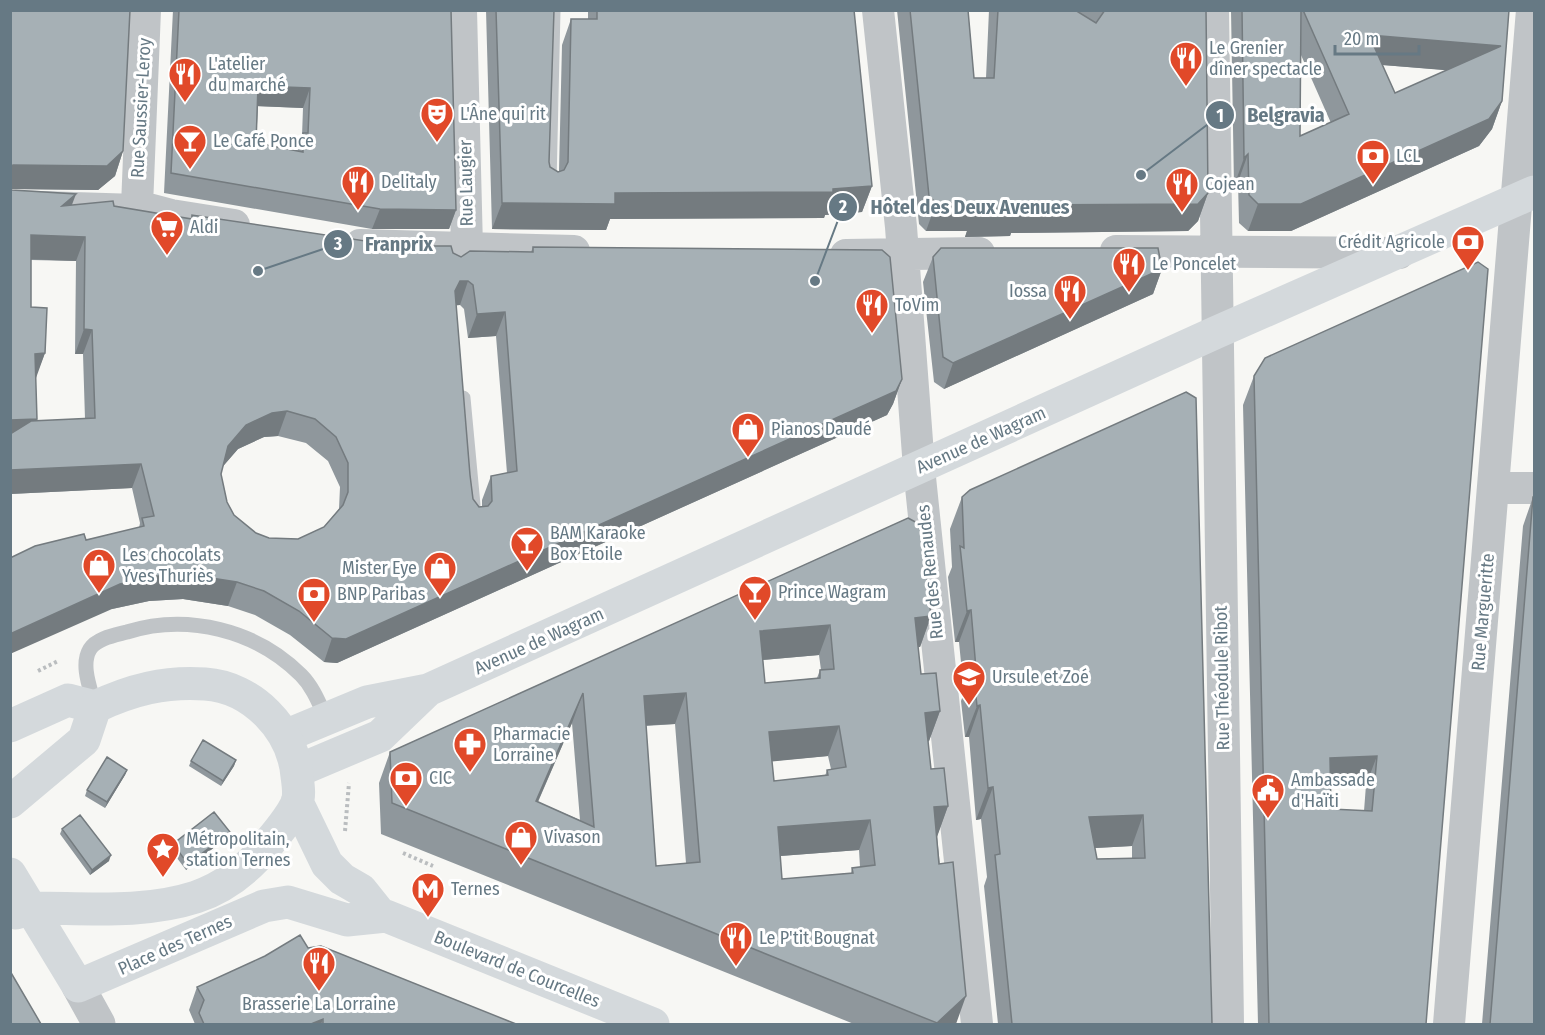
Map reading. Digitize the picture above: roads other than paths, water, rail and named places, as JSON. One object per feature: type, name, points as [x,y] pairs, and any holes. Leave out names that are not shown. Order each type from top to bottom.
[{"type":"main road","name":"Avenue de Wagram","points":[[285,736],[321,706],[367,702],[429,690],[1217,332],[1525,196]]},
{"type":"main road","points":[[10,726],[68,700],[95,706],[126,692],[150,686],[206,684],[245,696],[272,718],[285,736],[297,786],[327,864],[342,879],[362,890],[381,915]]},
{"type":"main road","name":"Avenue de Wagram","points":[[297,786],[380,736],[429,690]]},
{"type":"main road","points":[[10,802],[84,740],[95,706]]},
{"type":"main road","name":"Place des Ternes","points":[[22,911],[132,908],[170,903],[204,894],[234,878],[255,859],[297,786]]},
{"type":"main road","points":[[10,874],[22,911],[78,986]]},
{"type":"main road","name":"Place des Ternes","points":[[78,986],[272,904],[288,902],[347,920],[381,915]]},
{"type":"main road","name":"Boulevard de Courcelles","points":[[381,915],[653,1024]]},
{"type":"street","name":"Rue Saussier-Leroy","points":[[137,206],[146,10]]},
{"type":"street","name":"Rue Laugier","points":[[457,254],[460,10]]},
{"type":"street","name":"Rue des Renaudes","points":[[878,10],[902,254],[919,468],[977,1024]]},
{"type":"street","name":"Rue Théodule Ribot","points":[[1213,10],[1228,1024]]},
{"type":"street","name":"Rue Margueritte","points":[[1449,1024],[1493,488],[1525,196],[1532,10]]},
{"type":"street","points":[[1525,196],[1534,228]]},
{"type":"street","points":[[10,202],[137,206],[171,215],[264,230]]},
{"type":"street","points":[[335,241],[457,254],[548,242],[606,252]]},
{"type":"street","points":[[1088,252],[1400,253]]},
{"type":"street","points":[[817,255],[1006,253]]},
{"type":"street","points":[[1493,488],[1534,488]]},
{"type":"street","points":[[78,986],[99,1024]]},
{"type":"lane","points":[[549,188],[553,10]]},
{"type":"lane","points":[[462,381],[474,522]]},
{"type":"lane","points":[[95,706],[86,672],[91,649],[96,643],[110,637],[161,625],[207,627],[234,633],[256,643],[301,675],[321,706]]},
{"type":"place","name":"Le Grenier dîner spectacle","points":[[1186,87]]},
{"type":"place","name":"L'atelier du marché","points":[[185,103]]},
{"type":"place","name":"L'Âne qui rit","points":[[437,143]]},
{"type":"place","name":"Le Café Ponce","points":[[190,170]]},
{"type":"place","name":"Belgravia","points":[[1141,175]]},
{"type":"place","name":"LCL","points":[[1373,185]]},
{"type":"place","name":"Delitaly","points":[[358,211]]},
{"type":"place","name":"Cojean","points":[[1182,213]]},
{"type":"place","name":"Aldi","points":[[167,256]]},
{"type":"place","name":"Franprix","points":[[258,271]]},
{"type":"place","name":"Crédit Agricole","points":[[1468,271]]},
{"type":"place","name":"Hôtel des Deux Avenues","points":[[815,281]]},
{"type":"place","name":"Le Poncelet","points":[[1129,293]]},
{"type":"place","name":"Iossa","points":[[1070,320]]},
{"type":"place","name":"ToVim","points":[[872,334]]},
{"type":"place","name":"Pianos Daudé","points":[[748,458]]},
{"type":"place","name":"BAM Karaoke Box Etoile","points":[[527,572]]},
{"type":"place","name":"Les chocolats Yves Thuriès","points":[[99,594]]},
{"type":"place","name":"Mister Eye","points":[[440,597]]},
{"type":"place","name":"Prince Wagram","points":[[755,621]]},
{"type":"place","name":"BNP Paribas","points":[[314,623]]},
{"type":"place","name":"Ursule et Zoé","points":[[969,706]]},
{"type":"place","name":"Pharmacie Lorraine","points":[[470,773]]},
{"type":"place","name":"CIC","points":[[406,807]]},
{"type":"place","name":"Ambassade d'Haïti","points":[[1268,819]]},
{"type":"place","name":"Vivason","points":[[521,866]]},
{"type":"place","name":"Métropolitain, station Ternes","points":[[163,878]]},
{"type":"place","name":"Ternes","points":[[428,918]]},
{"type":"place","name":"Le P'tit Bougnat","points":[[736,967]]},
{"type":"place","name":"Brasserie La Lorraine","points":[[319,992]]}]
